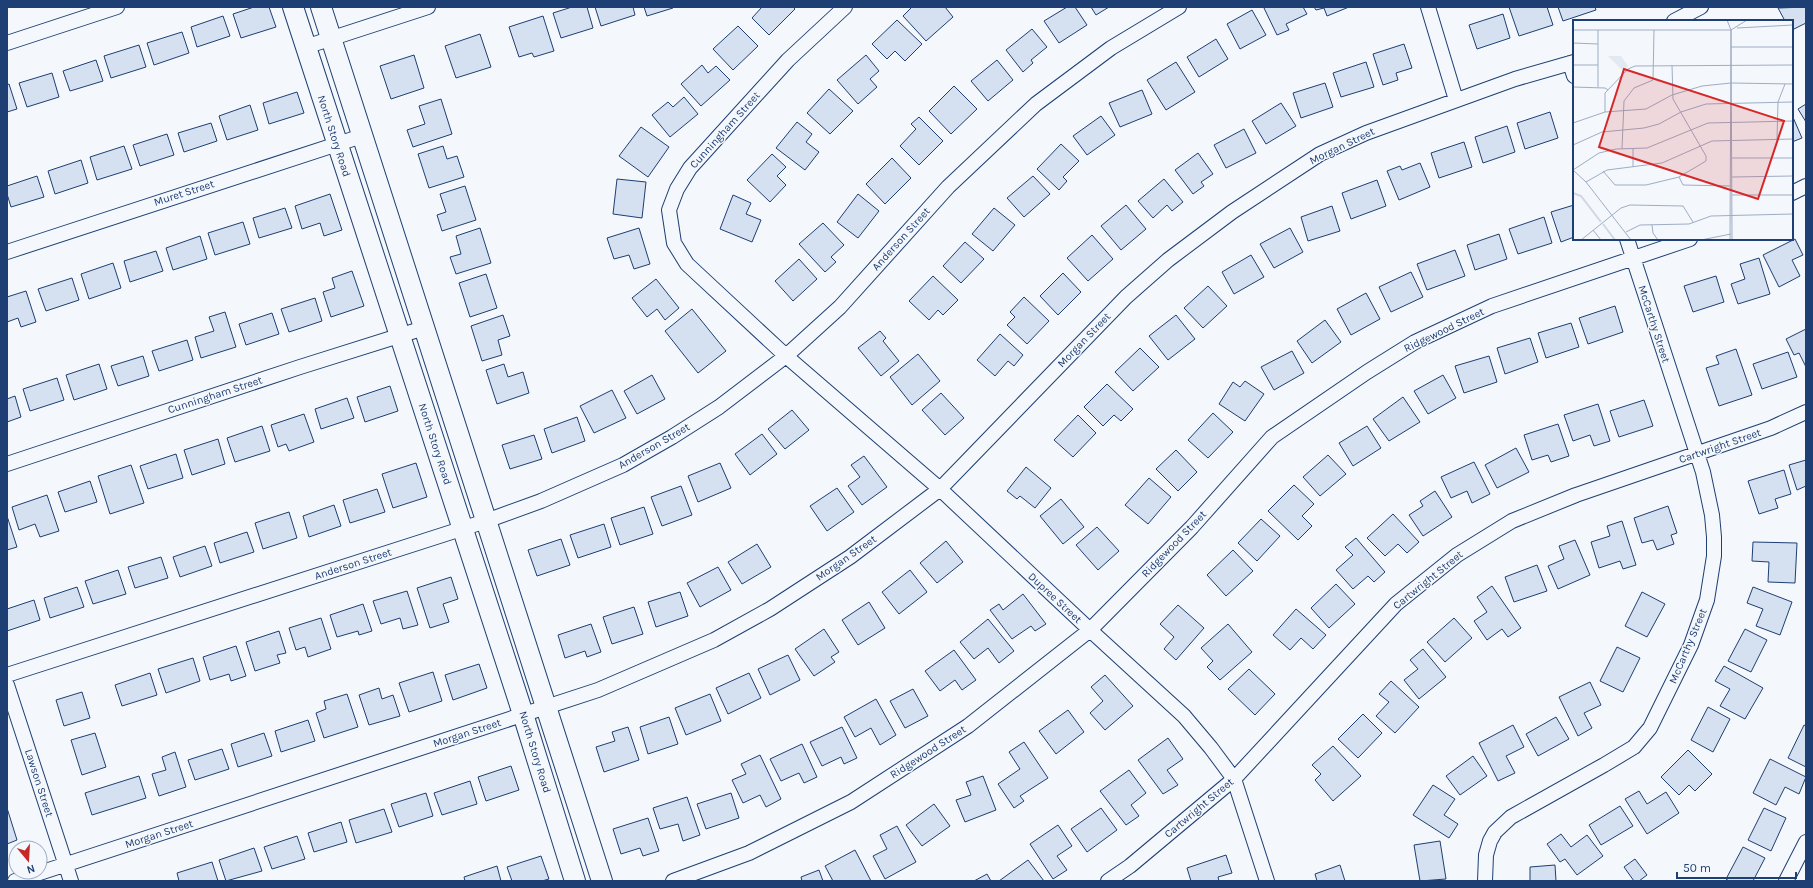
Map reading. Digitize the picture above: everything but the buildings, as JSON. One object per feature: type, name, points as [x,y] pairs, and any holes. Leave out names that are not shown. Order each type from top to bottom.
[{"type":"main road","name":"North Story Road","points":[[293,7],[336,144],[523,714],[575,881]]},
{"type":"main road","points":[[321,7],[602,881]]},
{"type":"street","points":[[7,43],[117,7]]},
{"type":"street","points":[[305,47],[428,7]]},
{"type":"street","name":"Cunningham Street","points":[[786,356],[687,264],[674,243],[669,210],[676,190],[690,168],[788,60],[845,7]]},
{"type":"street","name":"Anderson Street","points":[[7,675],[486,521],[541,501],[623,465],[672,437],[719,407],[786,356],[840,307],[948,187],[1036,104],[1111,48],[1179,7]]},
{"type":"street","points":[[1428,7],[1456,100]]},
{"type":"street","points":[[1676,20],[1701,7]]},
{"type":"street","name":"Morgan Street","points":[[15,881],[598,690],[714,640],[770,609],[850,557],[940,489],[1126,297],[1168,260],[1232,212],[1320,154],[1366,133],[1515,79],[1573,67]]},
{"type":"street","name":"Muret Street","points":[[7,252],[362,136]]},
{"type":"street","points":[[1793,192],[1806,186]]},
{"type":"street","name":"McCarthy Street","points":[[1485,881],[1486,855],[1490,841],[1495,832],[1511,817],[1634,747],[1650,728],[1691,645],[1707,600],[1714,556],[1714,537],[1712,515],[1703,472],[1627,240]]},
{"type":"street","name":"Ridgewood Street","points":[[673,881],[749,854],[852,802],[968,726],[1090,630],[1192,527],[1272,436],[1367,372],[1415,342],[1492,306],[1687,240]]},
{"type":"street","name":"Cunningham Street","points":[[7,464],[424,328]]},
{"type":"street","name":"Dupree Street","points":[[786,356],[940,489],[1184,716],[1211,748],[1234,779],[1267,881]]},
{"type":"street","name":"Cartwright Street","points":[[1108,881],[1130,866],[1234,779],[1396,604],[1457,555],[1512,521],[1576,495],[1771,428],[1806,412]]},
{"type":"street","name":"Lawson Street","points":[[7,686],[71,881]]},
{"type":"street","points":[[1786,881],[1806,842]]}]
